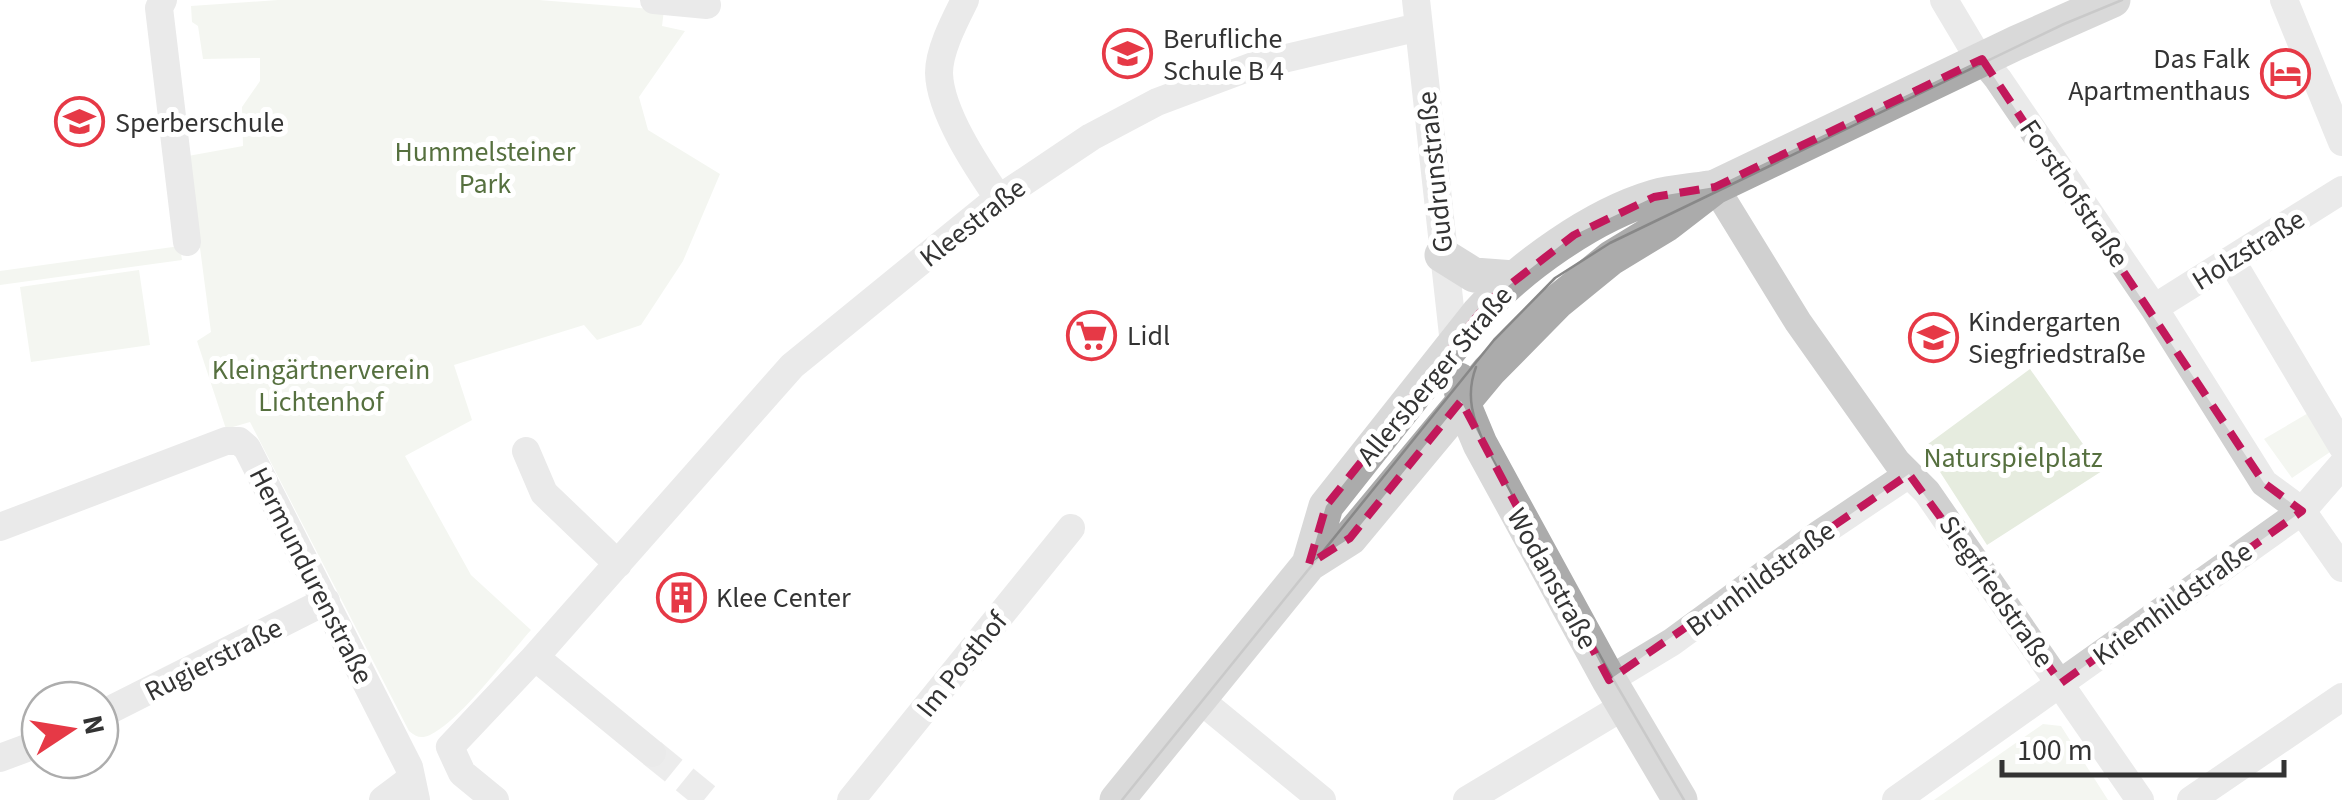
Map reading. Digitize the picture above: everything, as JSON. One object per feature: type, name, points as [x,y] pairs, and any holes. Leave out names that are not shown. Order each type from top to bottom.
[{"type":"main road","name":"Allersberger Straße","points":[[1117,800],[1309,564],[1350,538],[1462,400],[1569,291],[1715,188],[2113,0]]},
{"type":"main road","name":"Allersberger Straße","points":[[1309,564],[1326,506],[1490,300],[1514,278],[1582,231],[1654,197],[1715,188]]},
{"type":"main road","points":[[1442,254],[1474,274],[1514,278]]},
{"type":"main road","name":"Wodanstraße","points":[[1454,344],[1462,400],[1480,444],[1680,800]]},
{"type":"street","points":[[162,0],[159,8],[187,242]]},
{"type":"street","points":[[654,0],[706,5]]},
{"type":"street","points":[[965,0],[939,70],[943,94],[972,160],[999,199]]},
{"type":"street","name":"Forsthofstraße","points":[[1944,0],[2154,308],[2264,482],[2302,511],[2342,568]]},
{"type":"street","points":[[2284,0],[2342,142]]},
{"type":"street","name":"Kleestraße","points":[[495,800],[462,773],[450,747],[535,657],[792,366],[999,199],[1091,137],[1158,102],[1253,66],[1417,14]]},
{"type":"street","name":"Gudrunstraße","points":[[1417,14],[1454,344]]},
{"type":"street","name":"Siegfriedstraße","points":[[1715,188],[1798,322],[1897,462],[1928,492],[2140,800]]},
{"type":"street","name":"Holzstraße","points":[[2154,308],[2342,190]]},
{"type":"street","points":[[2231,260],[2342,446]]},
{"type":"street","name":"Hermundurenstraße","points":[[0,527],[226,441],[239,441],[247,448],[410,767],[414,789]]},
{"type":"street","points":[[526,451],[544,493],[618,564]]},
{"type":"street","name":"Kriemhildstraße","points":[[1896,800],[2302,511],[2342,465]]},
{"type":"street","name":"Brunhildstraße","points":[[1467,800],[1617,693],[1672,642],[1818,535],[1910,474]]},
{"type":"street","name":"Im Posthof","points":[[851,800],[1071,528]]},
{"type":"street","name":"Rugierstraße","points":[[120,705],[326,600]]},
{"type":"street","points":[[535,657],[652,753]]},
{"type":"street","points":[[1199,698],[1322,800]]},
{"type":"street","points":[[2192,800],[2342,698]]},
{"type":"street","points":[[383,800],[414,789]]},
{"type":"highlighted area","points":[[1982,59],[2264,483],[2302,511],[2061,683],[1909,474],[1609,680],[1461,401],[1350,538],[1309,564],[1326,506],[1490,300],[1574,235],[1654,197],[1715,187]]},
{"type":"green space","name":"Hummelsteiner Park","points":[[278,0],[539,0],[664,10],[662,26],[685,31],[639,97],[648,130],[720,174],[683,261],[641,325],[597,340],[584,325],[454,365],[472,420],[405,456],[471,575],[531,630],[455,716],[424,737],[409,731],[250,422],[226,429],[197,341],[211,332],[188,156],[243,146],[242,107],[260,81],[260,58],[203,59],[191,6]]},
{"type":"green space","points":[[180,246],[182,260],[0,285],[0,271]]},
{"type":"green space","points":[[139,270],[150,345],[31,362],[20,287]]},
{"type":"green space","name":"Naturspielplatz","points":[[2030,369],[2102,471],[1987,545],[1924,447]]},
{"type":"green space","points":[[2310,412],[2333,450],[2292,478],[2264,439]]},
{"type":"green space","points":[[2043,724],[2061,726],[2108,800],[1934,800]]},
{"type":"tunnel","points":[[652,753],[710,800]]},
{"type":"tram line","points":[[1122,800],[1494,340],[1555,278],[1610,243],[2064,24],[2122,0]]},
{"type":"tram line","points":[[1476,367],[1472,408],[1486,447],[1684,800]]},
{"type":"place","name":"Berufliche Schule B 4","points":[[1128,54]]},
{"type":"place","name":"Das Falk Apartmenthaus","points":[[2285,74]]},
{"type":"place","name":"Sperberschule","points":[[80,122]]},
{"type":"place","name":"Lidl","points":[[1092,335]]},
{"type":"place","name":"Kindergarten Siegfriedstraße","points":[[1933,337]]},
{"type":"place","name":"Klee Center","points":[[681,597]]},
{"type":"park label","name":"Kleingärtnerverein Lichtenhof","points":[[321,385]]}]
